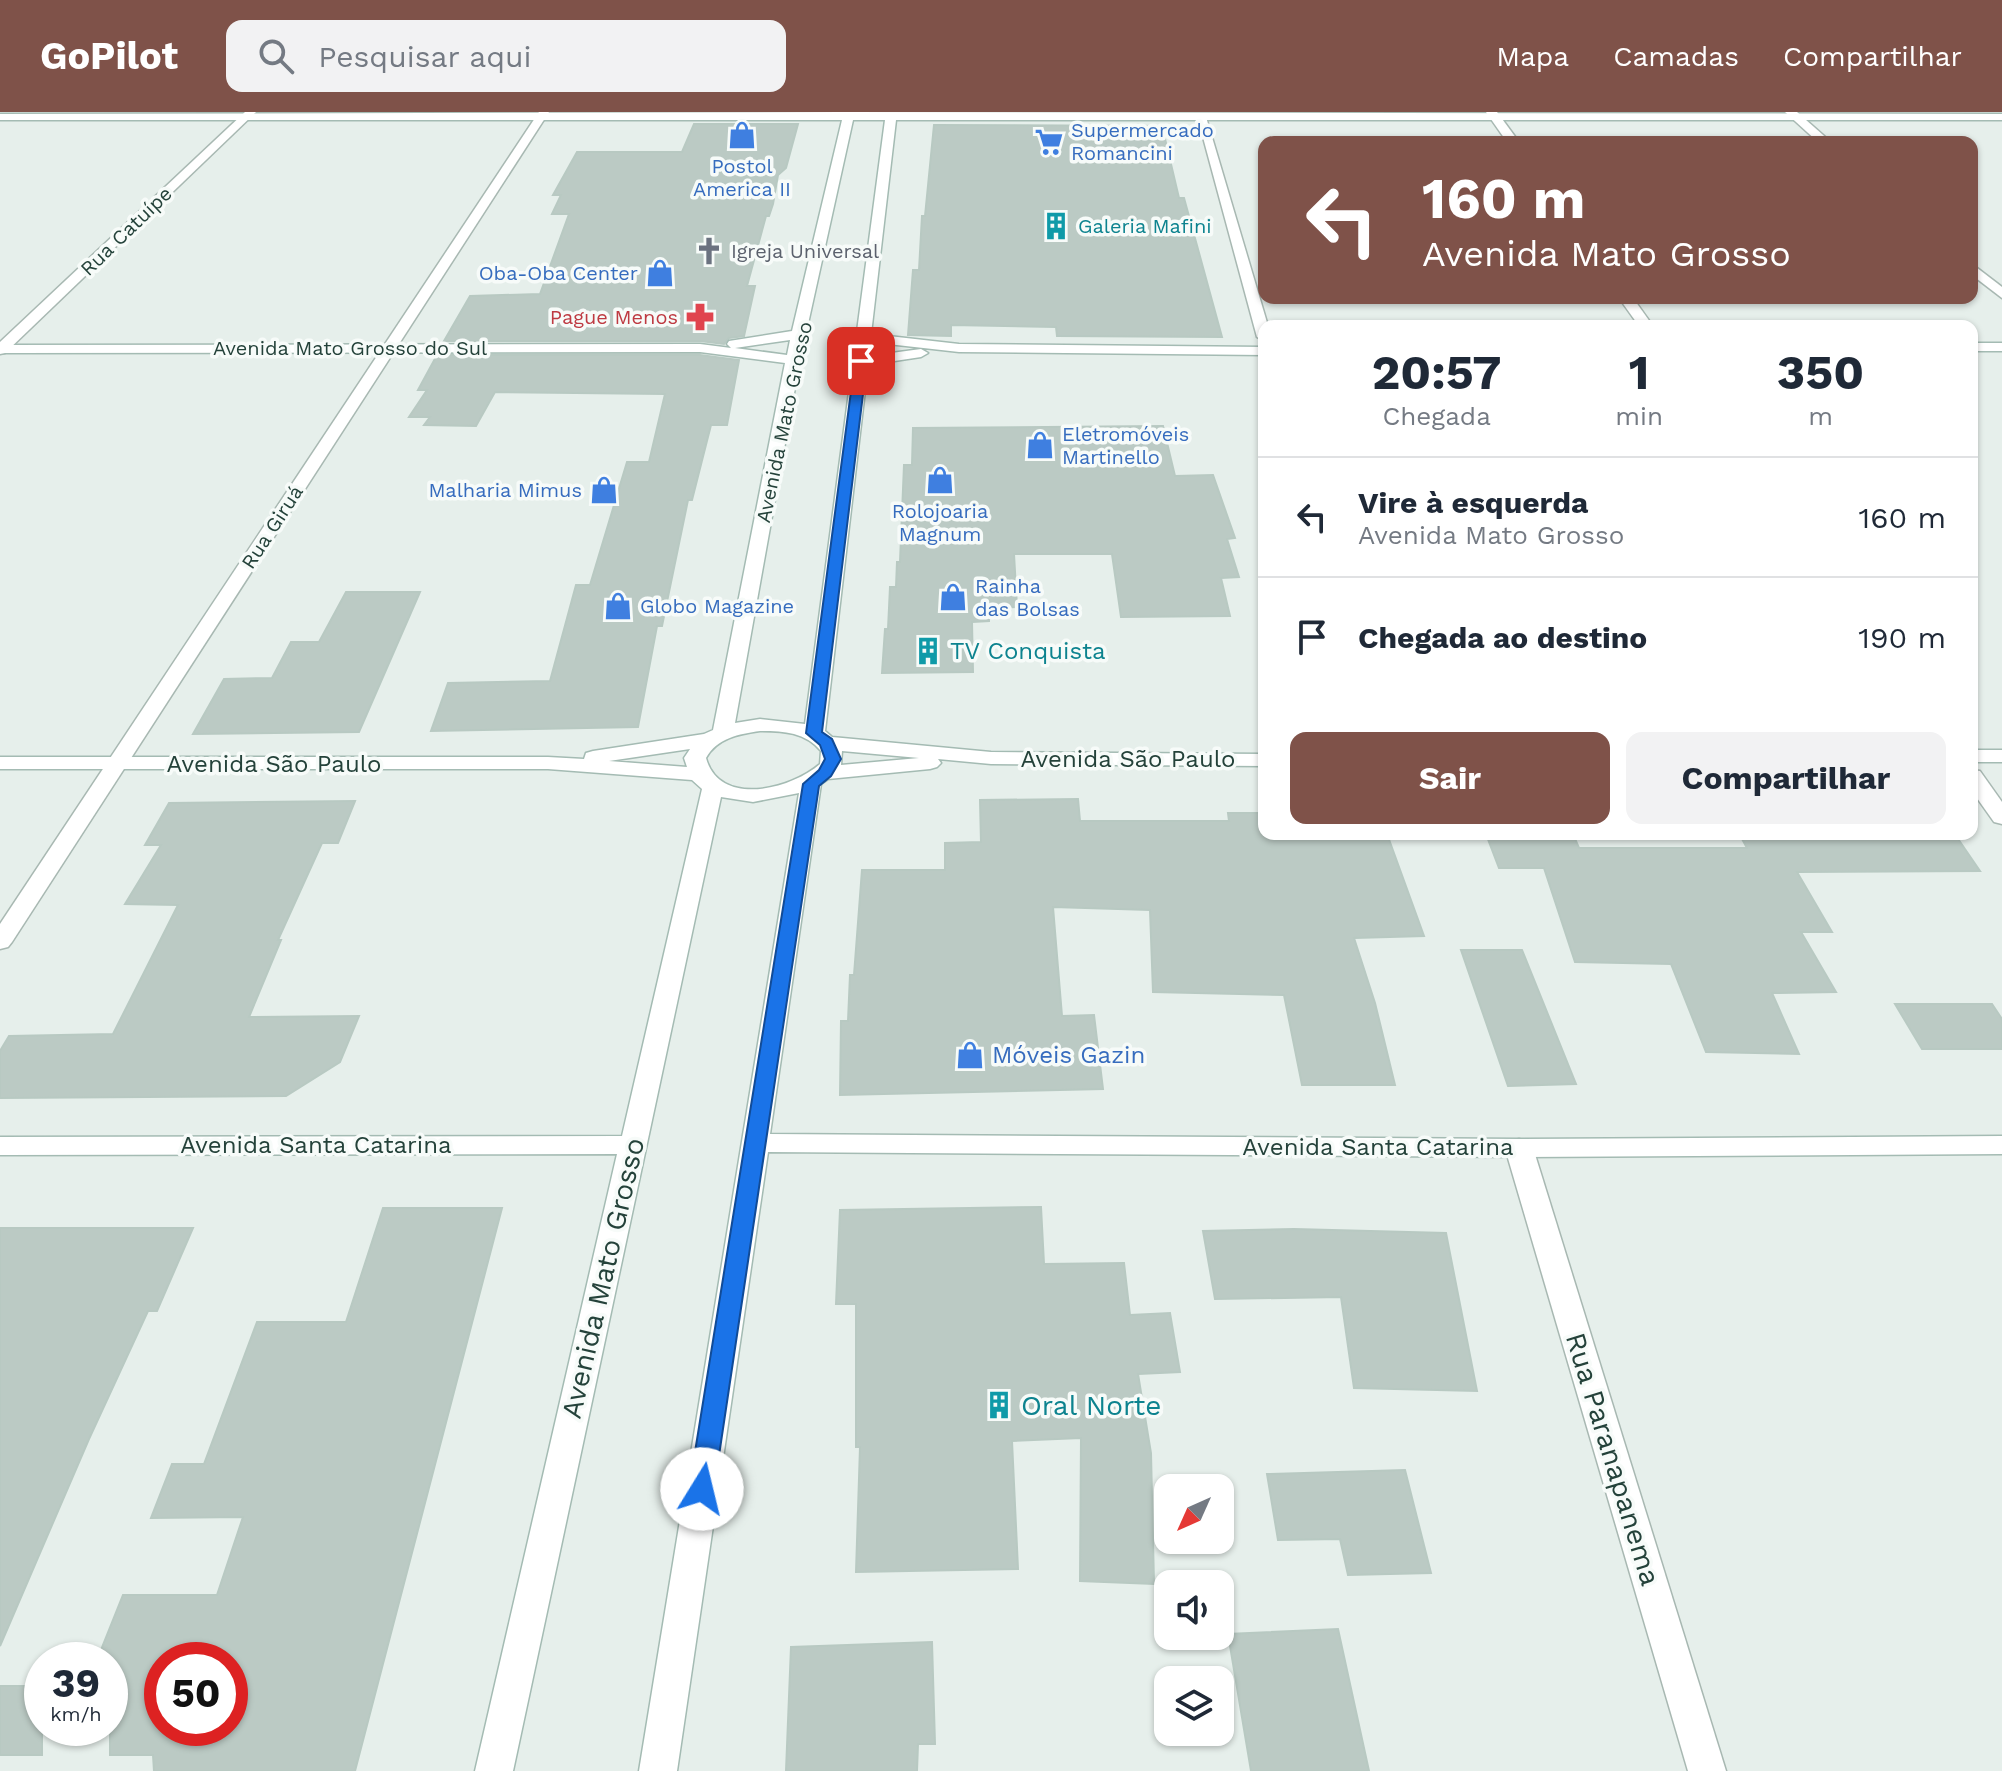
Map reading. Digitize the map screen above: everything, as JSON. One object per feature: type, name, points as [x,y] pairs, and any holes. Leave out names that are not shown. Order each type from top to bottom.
[{"type":"street","name":"Rua Giruá","points":[[0,942],[542,114]]},
{"type":"street","name":"Avenida Mato Grosso","points":[[494,1771],[633,1145],[706,780],[695,758],[716,737],[793,360],[849,114]]},
{"type":"street","points":[[658,1771],[755,1143],[818,778],[833,759],[820,738],[861,361],[892,114]]},
{"type":"street","points":[[1493,114],[1509,136]]},
{"type":"street","points":[[1793,114],[1818,136]]},
{"type":"street","points":[[0,117],[1793,114],[2002,117]]},
{"type":"street","name":"Rua Catuípe","points":[[0,349],[248,115]]},
{"type":"street","points":[[1201,117],[1259,320]]},
{"type":"street","points":[[1978,273],[2002,294]]},
{"type":"street","points":[[700,348],[801,334]]},
{"type":"street","points":[[864,337],[959,348],[1258,351]]},
{"type":"street","points":[[1978,347],[2002,347]]},
{"type":"street","points":[[700,348],[793,360]]},
{"type":"street","name":"Avenida Mato Grosso do Sul","points":[[0,349],[700,348]]},
{"type":"street","points":[[861,361],[959,348]]},
{"type":"street","name":"Avenida São Paulo","points":[[548,763],[716,737],[760,725],[799,728],[820,738],[991,758],[1258,760]]},
{"type":"street","points":[[1978,756],[2002,756]]},
{"type":"street","name":"Avenida São Paulo","points":[[0,763],[548,763],[706,780],[726,791],[761,796],[787,792],[818,778],[991,758]]},
{"type":"street","points":[[1978,784],[2002,817]]},
{"type":"street","name":"Avenida Santa Catarina","points":[[755,1143],[1519,1148],[2002,1145]]},
{"type":"street","name":"Avenida Santa Catarina","points":[[0,1146],[633,1145]]},
{"type":"street","name":"Rua Paranapanema","points":[[1519,1148],[1707,1771]]},
{"type":"building","points":[[694,124],[798,124],[786,168],[778,175],[773,204],[769,216],[766,216],[747,286],[755,286],[744,336],[729,338],[724,344],[700,341],[444,341],[470,296],[540,294],[569,214],[552,214],[561,195],[553,195],[577,152],[682,152]]},
{"type":"building","points":[[934,125],[1162,126],[1179,198],[1184,198],[1222,337],[1057,336],[1056,327],[951,325],[951,336],[908,335],[913,270],[919,270],[922,216],[925,216]]},
{"type":"building","points":[[437,355],[700,355],[739,360],[727,425],[711,425],[692,500],[688,500],[662,626],[657,626],[638,727],[431,731],[448,683],[550,681],[576,585],[590,585],[627,462],[649,462],[665,394],[495,392],[476,426],[424,425],[430,417],[409,417],[427,390],[418,390]]},
{"type":"building","points":[[1163,426],[1175,476],[1213,475],[1235,538],[1227,539],[1239,577],[1221,578],[1230,616],[1121,617],[1112,554],[1014,554],[1017,607],[989,608],[989,621],[972,622],[973,672],[882,673],[890,587],[896,587],[897,562],[900,562],[904,465],[912,465],[913,428]]},
{"type":"building","points":[[346,592],[420,592],[359,732],[193,734],[224,679],[272,678],[291,642],[319,642]]},
{"type":"building","points":[[1078,799],[1080,821],[1229,821],[1228,813],[1258,813],[1258,840],[1389,840],[1424,936],[1354,938],[1375,1003],[1395,1085],[1302,1085],[1284,995],[1153,992],[1150,910],[1053,907],[1062,1016],[1094,1015],[1103,1089],[840,1095],[841,1021],[848,1021],[862,870],[945,870],[945,843],[981,842],[980,800]]},
{"type":"building","points":[[355,801],[338,843],[322,843],[278,940],[281,940],[249,1017],[359,1016],[340,1062],[286,1096],[0,1098],[0,1051],[9,1036],[113,1034],[178,905],[125,904],[161,845],[145,845],[169,803]]},
{"type":"building","points":[[1488,840],[1576,840],[1579,848],[1747,848],[1743,840],[1959,840],[1980,871],[1797,872],[1832,932],[1801,932],[1836,992],[1772,993],[1799,1054],[1706,1052],[1671,964],[1575,962],[1544,868],[1499,868]]},
{"type":"building","points":[[1461,950],[1522,950],[1576,1084],[1508,1086]]},
{"type":"building","points":[[1895,1004],[1992,1004],[2002,1019],[2002,1049],[1922,1049]]},
{"type":"building","points":[[1041,1207],[1044,1264],[1124,1263],[1130,1315],[1170,1313],[1180,1372],[1138,1374],[1151,1453],[1154,1584],[1080,1581],[1081,1438],[1012,1441],[1018,1569],[856,1572],[860,1447],[856,1447],[856,1304],[836,1304],[840,1210]]},
{"type":"building","points":[[383,1208],[502,1208],[355,1771],[154,1771],[153,1755],[110,1755],[110,1746],[128,1746],[128,1642],[104,1642],[123,1595],[217,1595],[243,1517],[151,1518],[172,1464],[204,1464],[257,1322],[346,1322]]},
{"type":"building","points":[[0,1228],[193,1228],[157,1311],[148,1311],[0,1646]]},
{"type":"building","points":[[1294,1229],[1446,1233],[1477,1391],[1354,1388],[1341,1297],[1215,1299],[1203,1231]]},
{"type":"building","points":[[1405,1470],[1431,1573],[1348,1575],[1340,1539],[1278,1540],[1267,1474]]},
{"type":"building","points":[[1338,1629],[1369,1771],[1251,1771],[1231,1650],[1234,1650],[1234,1634]]},
{"type":"building","points":[[932,1642],[935,1744],[918,1744],[917,1771],[786,1771],[791,1647]]},
{"type":"building","points":[[0,1686],[24,1686],[24,1746],[42,1746],[42,1755],[0,1755]]},
{"type":"place","name":"Postol America II","points":[[742,135]]},
{"type":"place","name":"Supermercado Romancini","points":[[1049,142]]},
{"type":"place","name":"Galeria Mafini","points":[[1056,226]]},
{"type":"place","name":"Igreja Universal","points":[[709,251]]},
{"type":"place","name":"Oba-Oba Center","points":[[660,273]]},
{"type":"place","name":"Pague Menos","points":[[700,317]]},
{"type":"place","name":"Eletromóveis Martinello","points":[[1040,445]]},
{"type":"place","name":"Rolojoaria Magnum","points":[[940,480]]},
{"type":"place","name":"Malharia Mimus","points":[[604,490]]},
{"type":"place","name":"Rainha das Bolsas","points":[[953,597]]},
{"type":"place","name":"Globo Magazine","points":[[618,606]]},
{"type":"place","name":"TV Conquista","points":[[928,651]]},
{"type":"place","name":"Móveis Gazin","points":[[970,1055]]},
{"type":"place","name":"Oral Norte","points":[[999,1405]]},
{"type":"route","points":[[702,1489],[811,784],[825,773],[833,759],[827,743],[814,733],[861,361]]}]
